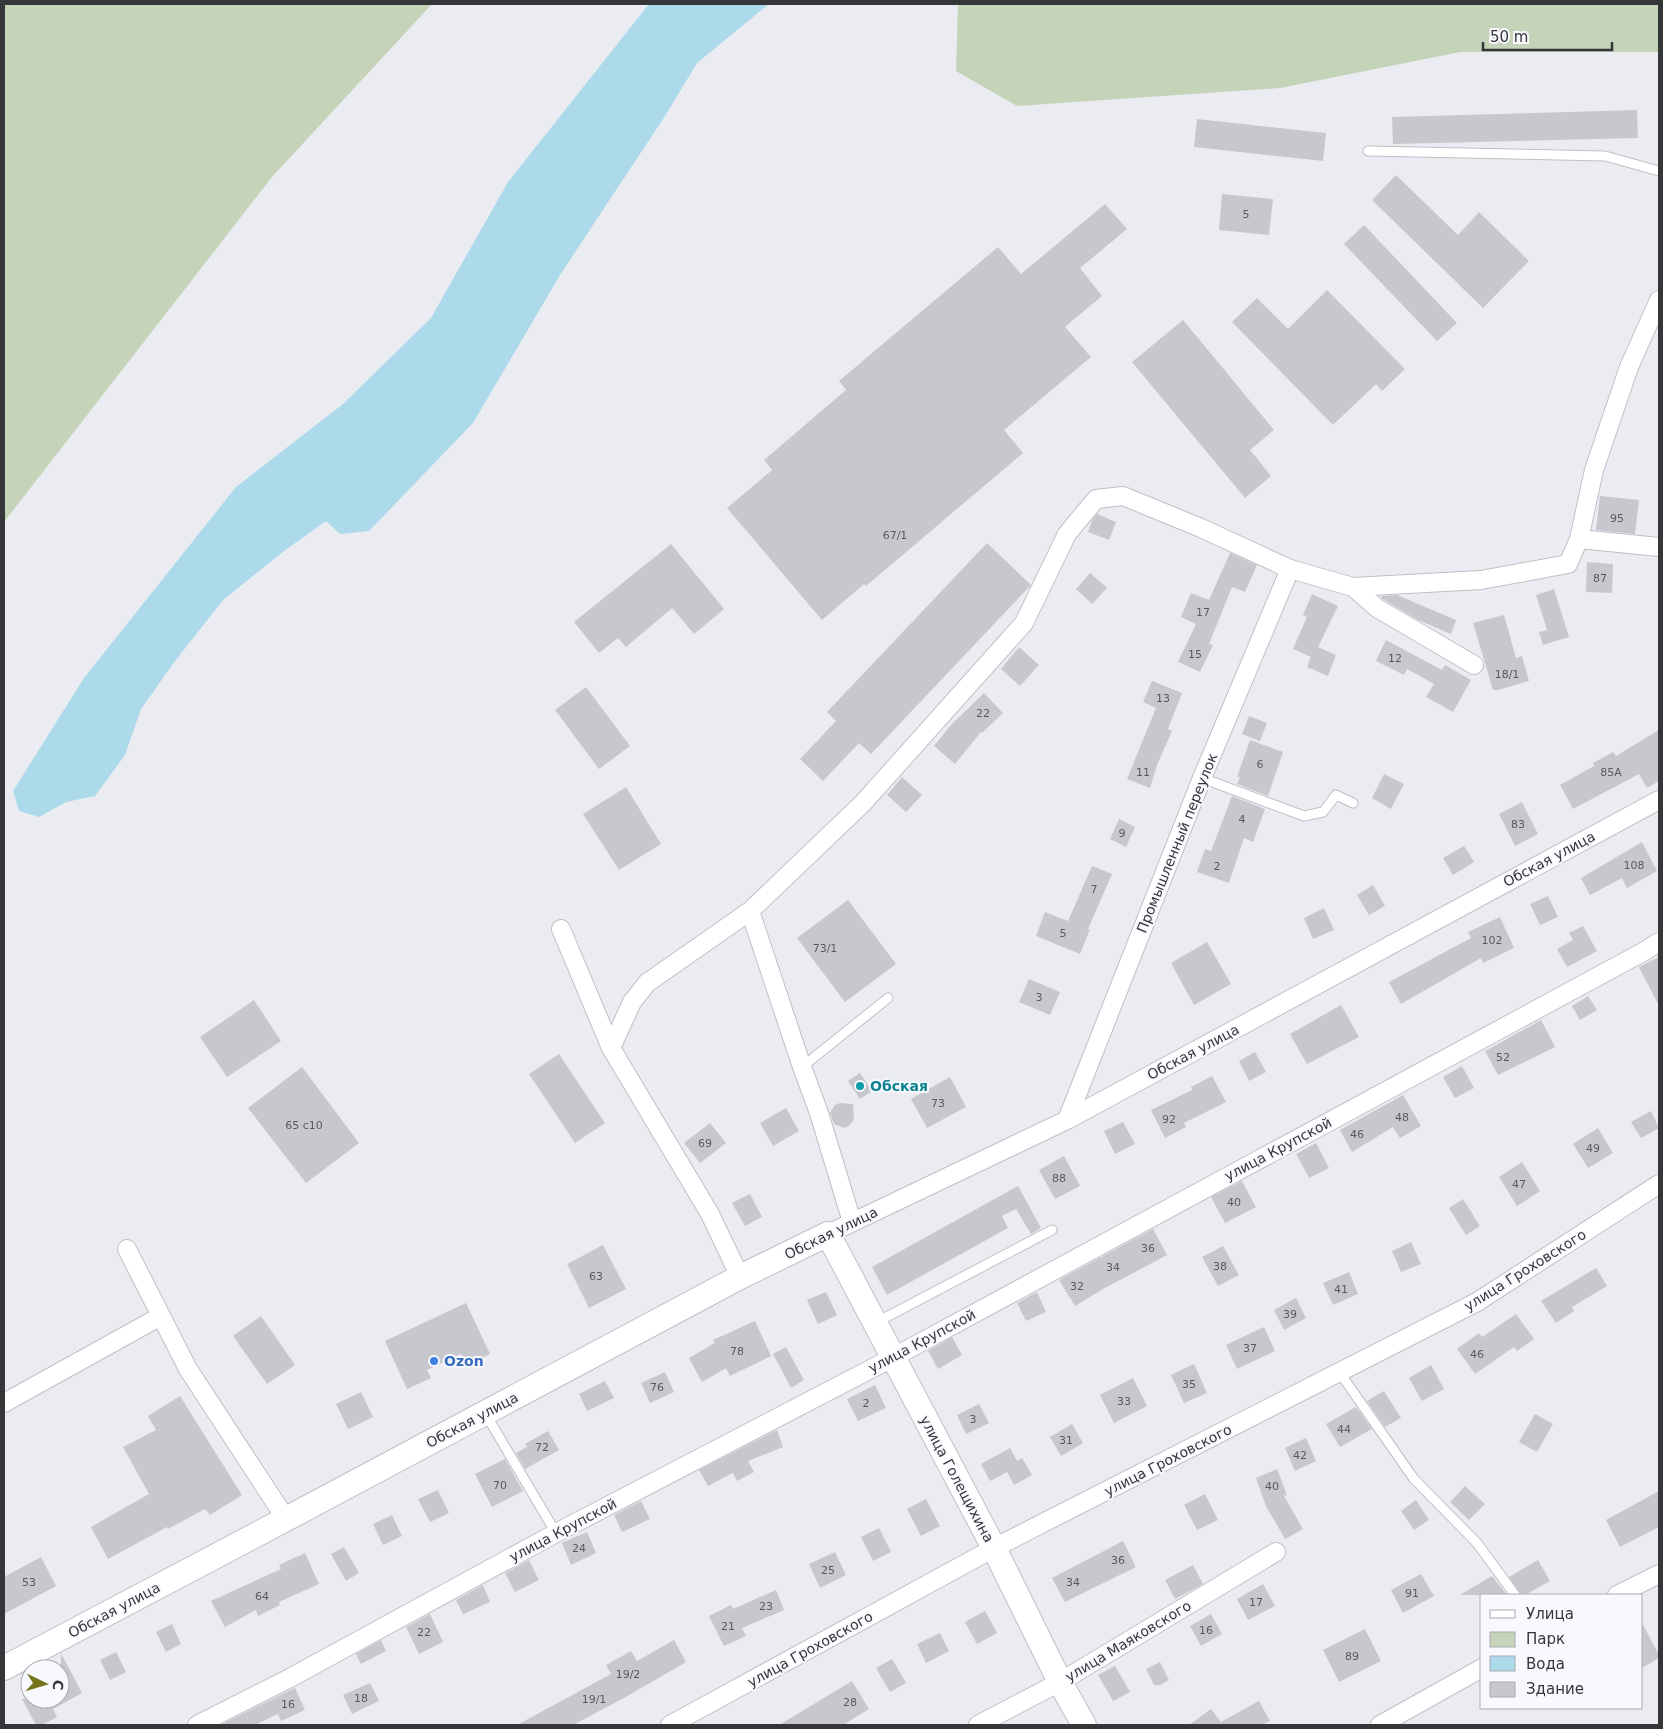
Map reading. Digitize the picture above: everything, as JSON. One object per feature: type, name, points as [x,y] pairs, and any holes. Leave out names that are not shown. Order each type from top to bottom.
[{"type":"street","points":[[611,1048],[632,1002],[647,983],[750,911],[863,803],[1024,623],[1067,534],[1096,499],[1123,496],[1201,528],[1290,569],[1353,587],[1481,580],[1568,564],[1579,539],[1594,470],[1629,367],[1659,300]]},
{"type":"street","points":[[1579,539],[1659,546]]},
{"type":"street","name":"Промышленный переулок","points":[[1067,1120],[1202,778],[1290,569]]},
{"type":"street","points":[[1353,587],[1378,608],[1474,665]]},
{"type":"street","name":"Обская улица","points":[[4,1668],[740,1277],[1067,1120],[1659,800]]},
{"type":"street","points":[[750,911],[819,1113],[852,1222]]},
{"type":"street","points":[[561,929],[611,1048],[710,1214],[740,1277]]},
{"type":"street","name":"улица Крупской","points":[[198,1725],[290,1678],[556,1533],[892,1358],[1644,952],[1659,942]]},
{"type":"street","name":"улица Гроховского","points":[[670,1725],[994,1548],[1477,1302],[1659,1184]]},
{"type":"street","name":"улица Голещихина","points":[[828,1234],[994,1548],[1060,1682],[1084,1725]]},
{"type":"street","points":[[127,1249],[188,1369],[286,1519]]},
{"type":"street","points":[[4,1403],[161,1316]]},
{"type":"street","name":"улица Маяковского","points":[[978,1725],[1060,1682],[1276,1552]]},
{"type":"street","points":[[1619,1594],[1659,1574]]},
{"type":"street","points":[[1380,1725],[1480,1669]]},
{"type":"lane","points":[[1368,151],[1605,156],[1659,171]]},
{"type":"lane","points":[[1202,778],[1304,816],[1323,812],[1336,795],[1353,803]]},
{"type":"lane","points":[[802,1067],[888,998]]},
{"type":"lane","points":[[874,1324],[1052,1230]]},
{"type":"lane","points":[[1340,1372],[1414,1479],[1477,1543],[1514,1594]]},
{"type":"lane","points":[[485,1413],[556,1533]]},
{"type":"green space","points":[[4,4],[432,4],[272,177],[4,522]]},
{"type":"green space","points":[[959,4],[1659,4],[1659,52],[1460,52],[1280,88],[1017,106],[956,71]]},
{"type":"water","points":[[649,4],[769,4],[697,63],[665,116],[560,275],[473,423],[369,531],[340,534],[326,521],[284,551],[223,600],[175,661],[141,709],[125,755],[95,796],[66,802],[39,817],[19,811],[13,791],[84,678],[236,487],[343,404],[431,318],[508,182]]},
{"type":"building","points":[[1637,110],[1638,138],[1393,144],[1392,117]]},
{"type":"building","points":[[1197,119],[1326,133],[1323,161],[1194,147]]},
{"type":"building","points":[[1396,175],[1458,235],[1479,212],[1529,261],[1483,308],[1372,200]]},
{"type":"building","points":[[1222,194],[1273,199],[1269,235],[1219,230]]},
{"type":"building","points":[[1105,204],[1127,229],[1080,268],[1102,296],[1065,327],[1091,357],[1004,430],[1023,453],[866,586],[864,584],[822,620],[727,508],[772,470],[764,460],[846,390],[839,381],[998,247],[1021,274]]},
{"type":"building","points":[[1364,225],[1457,323],[1437,341],[1344,244]]},
{"type":"building","points":[[1327,290],[1405,369],[1382,391],[1376,384],[1333,425],[1232,322],[1257,298],[1288,329]]},
{"type":"building","points":[[1183,320],[1274,430],[1250,450],[1271,476],[1245,498],[1132,362]]},
{"type":"building","points":[[1600,496],[1639,500],[1635,534],[1596,530]]},
{"type":"building","points":[[1097,514],[1116,522],[1109,540],[1088,532],[1092,520]]},
{"type":"building","points":[[987,543],[1031,585],[871,754],[859,743],[823,781],[800,759],[836,721],[827,712]]},
{"type":"building","points":[[671,544],[724,609],[694,634],[672,608],[626,647],[618,638],[599,653],[574,622]]},
{"type":"building","points":[[1230,553],[1257,565],[1245,592],[1232,587],[1209,644],[1213,645],[1200,672],[1178,662],[1196,624],[1181,617],[1191,593],[1209,600]]},
{"type":"building","points":[[1587,562],[1613,564],[1612,593],[1586,592]]},
{"type":"building","points":[[1090,573],[1107,588],[1092,604],[1076,589]]},
{"type":"building","points":[[1554,589],[1569,637],[1543,645],[1539,632],[1547,630],[1536,595]]},
{"type":"building","points":[[1312,594],[1338,606],[1318,647],[1336,655],[1328,676],[1307,667],[1311,657],[1293,649],[1307,617],[1303,615]]},
{"type":"building","points":[[1397,595],[1456,620],[1451,634],[1418,620],[1381,598],[1382,596]]},
{"type":"building","points":[[1504,615],[1516,658],[1522,656],[1529,681],[1493,690],[1473,623]]},
{"type":"building","points":[[1386,640],[1442,670],[1445,665],[1471,680],[1453,712],[1426,697],[1434,684],[1407,669],[1404,675],[1376,661]]},
{"type":"building","points":[[1019,647],[1039,665],[1020,686],[1001,669]]},
{"type":"building","points":[[1152,681],[1182,693],[1168,729],[1172,731],[1157,765],[1150,788],[1127,779],[1156,708],[1143,702]]},
{"type":"building","points":[[586,687],[630,746],[599,769],[555,710]]},
{"type":"building","points":[[984,693],[1003,713],[981,732],[955,764],[934,746],[950,726]]},
{"type":"building","points":[[1249,716],[1267,723],[1260,741],[1242,734]]},
{"type":"building","points":[[1659,730],[1659,781],[1647,788],[1639,774],[1573,809],[1560,785],[1594,766],[1593,763],[1613,752],[1616,756]]},
{"type":"building","points":[[1250,740],[1283,752],[1268,796],[1237,784],[1240,777],[1237,777]]},
{"type":"building","points":[[1384,774],[1404,784],[1391,809],[1372,798]]},
{"type":"building","points":[[902,777],[922,795],[906,812],[887,795]]},
{"type":"building","points":[[626,787],[661,844],[619,870],[583,814]]},
{"type":"building","points":[[1232,796],[1265,809],[1253,842],[1244,838],[1229,883],[1197,872],[1205,849],[1211,851]]},
{"type":"building","points":[[1522,802],[1538,834],[1515,846],[1499,814]]},
{"type":"building","points":[[1119,819],[1135,827],[1126,847],[1110,839]]},
{"type":"building","points":[[1642,842],[1657,871],[1627,888],[1622,878],[1590,895],[1581,878]]},
{"type":"building","points":[[1464,846],[1474,862],[1453,875],[1443,858]]},
{"type":"building","points":[[1092,866],[1112,874],[1088,929],[1090,929],[1080,954],[1036,936],[1045,912],[1068,921]]},
{"type":"building","points":[[1373,885],[1385,906],[1369,915],[1357,895]]},
{"type":"building","points":[[1548,896],[1558,917],[1540,925],[1530,904]]},
{"type":"building","points":[[848,900],[896,964],[845,1002],[797,938]]},
{"type":"building","points":[[1324,908],[1334,930],[1313,939],[1304,918]]},
{"type":"building","points":[[1500,917],[1514,948],[1483,963],[1481,958],[1401,1004],[1389,982],[1471,938],[1468,932]]},
{"type":"building","points":[[1583,926],[1597,951],[1567,967],[1557,949],[1573,940],[1569,933]]},
{"type":"building","points":[[1207,942],[1231,984],[1194,1005],[1171,963]]},
{"type":"building","points":[[1659,957],[1659,1006],[1639,967]]},
{"type":"building","points":[[1029,979],[1060,992],[1050,1015],[1019,1002]]},
{"type":"building","points":[[1588,996],[1597,1010],[1580,1020],[1572,1006]]},
{"type":"building","points":[[254,1000],[281,1041],[227,1077],[200,1037]]},
{"type":"building","points":[[1341,1005],[1359,1037],[1307,1064],[1290,1034]]},
{"type":"building","points":[[1541,1020],[1555,1047],[1498,1075],[1485,1051]]},
{"type":"building","points":[[1255,1052],[1266,1072],[1249,1081],[1239,1061]]},
{"type":"building","points":[[559,1054],[605,1123],[575,1143],[529,1074]]},
{"type":"building","points":[[1462,1066],[1474,1088],[1455,1098],[1443,1077]]},
{"type":"building","points":[[302,1067],[359,1143],[306,1183],[248,1108]]},
{"type":"building","name":"Обская","points":[[860,1073],[872,1091],[860,1099],[848,1081]]},
{"type":"building","points":[[1212,1076],[1226,1102],[1184,1123],[1186,1127],[1165,1138],[1151,1110],[1192,1090],[1191,1087]]},
{"type":"building","points":[[950,1077],[966,1107],[927,1128],[911,1099]]},
{"type":"building","points":[[1403,1095],[1421,1126],[1400,1138],[1393,1127],[1352,1152],[1340,1130]]},
{"type":"building","points":[[840,1103],[853,1104],[853,1121],[844,1128],[834,1124],[830,1113],[835,1105]]},
{"type":"building","points":[[786,1108],[799,1131],[773,1146],[760,1123]]},
{"type":"building","points":[[1651,1111],[1659,1128],[1641,1138],[1631,1122]]},
{"type":"building","points":[[1123,1122],[1135,1144],[1115,1154],[1104,1131]]},
{"type":"building","points":[[710,1123],[726,1143],[700,1163],[684,1143]]},
{"type":"building","points":[[1598,1128],[1613,1153],[1588,1168],[1573,1144]]},
{"type":"building","points":[[1316,1143],[1329,1168],[1309,1178],[1296,1154]]},
{"type":"building","points":[[1064,1156],[1080,1186],[1055,1199],[1039,1170]]},
{"type":"building","points":[[1522,1162],[1540,1191],[1517,1206],[1499,1177]]},
{"type":"building","points":[[1242,1181],[1256,1207],[1225,1223],[1211,1197]]},
{"type":"building","points":[[1018,1186],[1041,1228],[1031,1234],[1016,1209],[1002,1216],[1008,1228],[887,1295],[872,1267]]},
{"type":"building","points":[[750,1194],[762,1217],[745,1226],[732,1203]]},
{"type":"building","points":[[1463,1199],[1480,1226],[1466,1235],[1449,1208]]},
{"type":"building","points":[[1153,1229],[1167,1255],[1075,1306],[1059,1280]]},
{"type":"building","points":[[1411,1242],[1421,1264],[1401,1272],[1392,1251]]},
{"type":"building","points":[[603,1245],[626,1289],[589,1308],[567,1264]]},
{"type":"building","points":[[1223,1246],[1239,1275],[1218,1286],[1202,1257]]},
{"type":"building","points":[[1596,1268],[1607,1286],[1572,1307],[1574,1311],[1556,1323],[1541,1301]]},
{"type":"building","points":[[1349,1272],[1358,1294],[1333,1305],[1323,1283]]},
{"type":"building","points":[[826,1292],[837,1315],[818,1324],[807,1300]]},
{"type":"building","points":[[1037,1292],[1046,1312],[1026,1321],[1017,1303]]},
{"type":"building","points":[[1296,1298],[1306,1318],[1284,1330],[1274,1310]]},
{"type":"building","points":[[466,1303],[490,1354],[466,1366],[461,1354],[427,1370],[431,1378],[407,1389],[385,1341]]},
{"type":"building","points":[[1516,1314],[1534,1339],[1517,1351],[1514,1347],[1475,1374],[1457,1349],[1479,1333],[1482,1337]]},
{"type":"building","points":[[261,1316],[295,1365],[267,1384],[233,1336]]},
{"type":"building","points":[[755,1321],[771,1356],[730,1376],[726,1368],[702,1382],[689,1358],[715,1343],[713,1340]]},
{"type":"building","points":[[1264,1327],[1275,1351],[1237,1369],[1226,1345]]},
{"type":"building","points":[[952,1337],[962,1355],[938,1369],[928,1351]]},
{"type":"building","points":[[786,1347],[804,1380],[791,1388],[773,1354]]},
{"type":"building","points":[[1194,1364],[1207,1393],[1184,1403],[1171,1375]]},
{"type":"building","points":[[1431,1365],[1444,1389],[1422,1401],[1409,1378]]},
{"type":"building","points":[[665,1372],[674,1392],[650,1403],[641,1383]]},
{"type":"building","points":[[1133,1378],[1147,1406],[1114,1423],[1100,1395]]},
{"type":"building","points":[[605,1381],[614,1398],[587,1411],[579,1394]]},
{"type":"building","points":[[875,1385],[886,1408],[858,1421],[847,1399]]},
{"type":"building","points":[[1384,1391],[1401,1418],[1385,1427],[1367,1401]]},
{"type":"building","points":[[361,1392],[373,1417],[348,1429],[336,1404]]},
{"type":"building","points":[[180,1396],[242,1495],[210,1515],[205,1509],[108,1559],[91,1527],[149,1494],[123,1447],[156,1430],[148,1416]]},
{"type":"building","points":[[979,1404],[989,1423],[966,1434],[957,1415]]},
{"type":"building","points":[[1356,1407],[1372,1429],[1340,1447],[1326,1424]]},
{"type":"building","points":[[1535,1414],[1553,1424],[1537,1452],[1519,1442]]},
{"type":"building","points":[[1072,1424],[1083,1443],[1061,1456],[1050,1437]]},
{"type":"building","points":[[777,1430],[783,1447],[748,1461],[754,1472],[737,1481],[733,1473],[708,1486],[699,1470]]},
{"type":"building","points":[[548,1431],[559,1450],[525,1469],[516,1453],[527,1447],[525,1444]]},
{"type":"building","points":[[1306,1438],[1316,1461],[1295,1471],[1285,1448]]},
{"type":"building","points":[[1010,1448],[1017,1461],[1022,1458],[1032,1475],[1014,1485],[1007,1472],[990,1481],[981,1464]]},
{"type":"building","points":[[505,1459],[523,1491],[492,1507],[475,1474]]},
{"type":"building","points":[[1277,1469],[1287,1495],[1284,1496],[1303,1529],[1285,1539],[1266,1506],[1256,1478]]},
{"type":"building","points":[[1465,1486],[1485,1504],[1469,1520],[1450,1502]]},
{"type":"building","points":[[438,1490],[449,1513],[430,1522],[418,1499]]},
{"type":"building","points":[[1659,1491],[1659,1527],[1620,1547],[1606,1520]]},
{"type":"building","points":[[1205,1494],[1218,1520],[1197,1530],[1184,1505]]},
{"type":"building","points":[[926,1499],[940,1526],[921,1536],[907,1509]]},
{"type":"building","points":[[1416,1500],[1429,1520],[1414,1530],[1401,1511]]},
{"type":"building","points":[[641,1501],[650,1519],[622,1532],[614,1515]]},
{"type":"building","points":[[392,1515],[402,1536],[383,1545],[373,1524]]},
{"type":"building","points":[[879,1528],[891,1552],[873,1561],[861,1537]]},
{"type":"building","points":[[587,1532],[596,1553],[571,1565],[562,1543]]},
{"type":"building","points":[[1123,1541],[1136,1567],[1065,1602],[1052,1578]]},
{"type":"building","points":[[344,1547],[359,1573],[346,1581],[331,1554]]},
{"type":"building","points":[[835,1552],[846,1575],[820,1588],[809,1564]]},
{"type":"building","points":[[305,1553],[319,1584],[279,1602],[280,1605],[258,1616],[256,1610],[225,1627],[211,1601],[281,1569],[279,1565]]},
{"type":"building","points":[[41,1557],[56,1586],[4,1614],[4,1577]]},
{"type":"building","points":[[529,1560],[539,1580],[515,1592],[505,1573]]},
{"type":"building","points":[[1538,1560],[1550,1581],[1527,1594],[1520,1594],[1509,1577]]},
{"type":"building","points":[[1193,1565],[1203,1584],[1175,1599],[1165,1580]]},
{"type":"building","points":[[1421,1574],[1434,1596],[1403,1613],[1391,1590]]},
{"type":"building","points":[[1492,1576],[1506,1594],[1480,1594],[1460,1595]]},
{"type":"building","points":[[1263,1584],[1275,1606],[1248,1620],[1237,1599]]},
{"type":"building","points":[[483,1585],[490,1602],[463,1614],[456,1600]]},
{"type":"building","points":[[776,1590],[784,1610],[742,1628],[746,1636],[724,1646],[709,1616],[731,1605],[733,1609]]},
{"type":"building","points":[[985,1611],[997,1633],[977,1644],[965,1622]]},
{"type":"building","points":[[430,1614],[443,1642],[419,1654],[406,1627]]},
{"type":"building","points":[[1211,1614],[1222,1634],[1201,1646],[1190,1626]]},
{"type":"building","points":[[172,1624],[181,1644],[166,1652],[156,1632]]},
{"type":"building","points":[[1643,1625],[1659,1655],[1659,1658],[1643,1667]]},
{"type":"building","points":[[1365,1629],[1381,1661],[1339,1682],[1323,1650]]},
{"type":"building","points":[[940,1633],[949,1651],[926,1663],[917,1644]]},
{"type":"building","points":[[381,1640],[386,1651],[361,1664],[356,1654]]},
{"type":"building","points":[[674,1640],[686,1662],[624,1698],[573,1725],[517,1725],[611,1674],[606,1665],[631,1651],[637,1661]]},
{"type":"building","points":[[116,1652],[126,1672],[110,1680],[100,1660]]},
{"type":"building","points":[[892,1659],[906,1683],[890,1692],[876,1668]]},
{"type":"building","points":[[1160,1662],[1169,1680],[1160,1685],[1154,1685],[1146,1669]]},
{"type":"building","points":[[1115,1666],[1130,1692],[1113,1701],[1098,1675]]},
{"type":"building","points":[[70,1670],[82,1693],[70,1700]]},
{"type":"building","points":[[852,1681],[869,1709],[843,1725],[779,1725]]},
{"type":"building","points":[[370,1683],[379,1701],[352,1714],[343,1695]]},
{"type":"building","points":[[295,1688],[305,1710],[281,1721],[278,1714],[255,1725],[220,1725]]},
{"type":"building","points":[[1259,1701],[1270,1721],[1261,1725],[1189,1725],[1211,1709],[1221,1722]]},
{"type":"building","points":[[27,1709],[53,1709],[57,1717],[42,1725],[36,1725]]},
{"type":"place","name":"Обская","points":[[860,1086]]},
{"type":"place","name":"Ozon","points":[[434,1361]]}]
